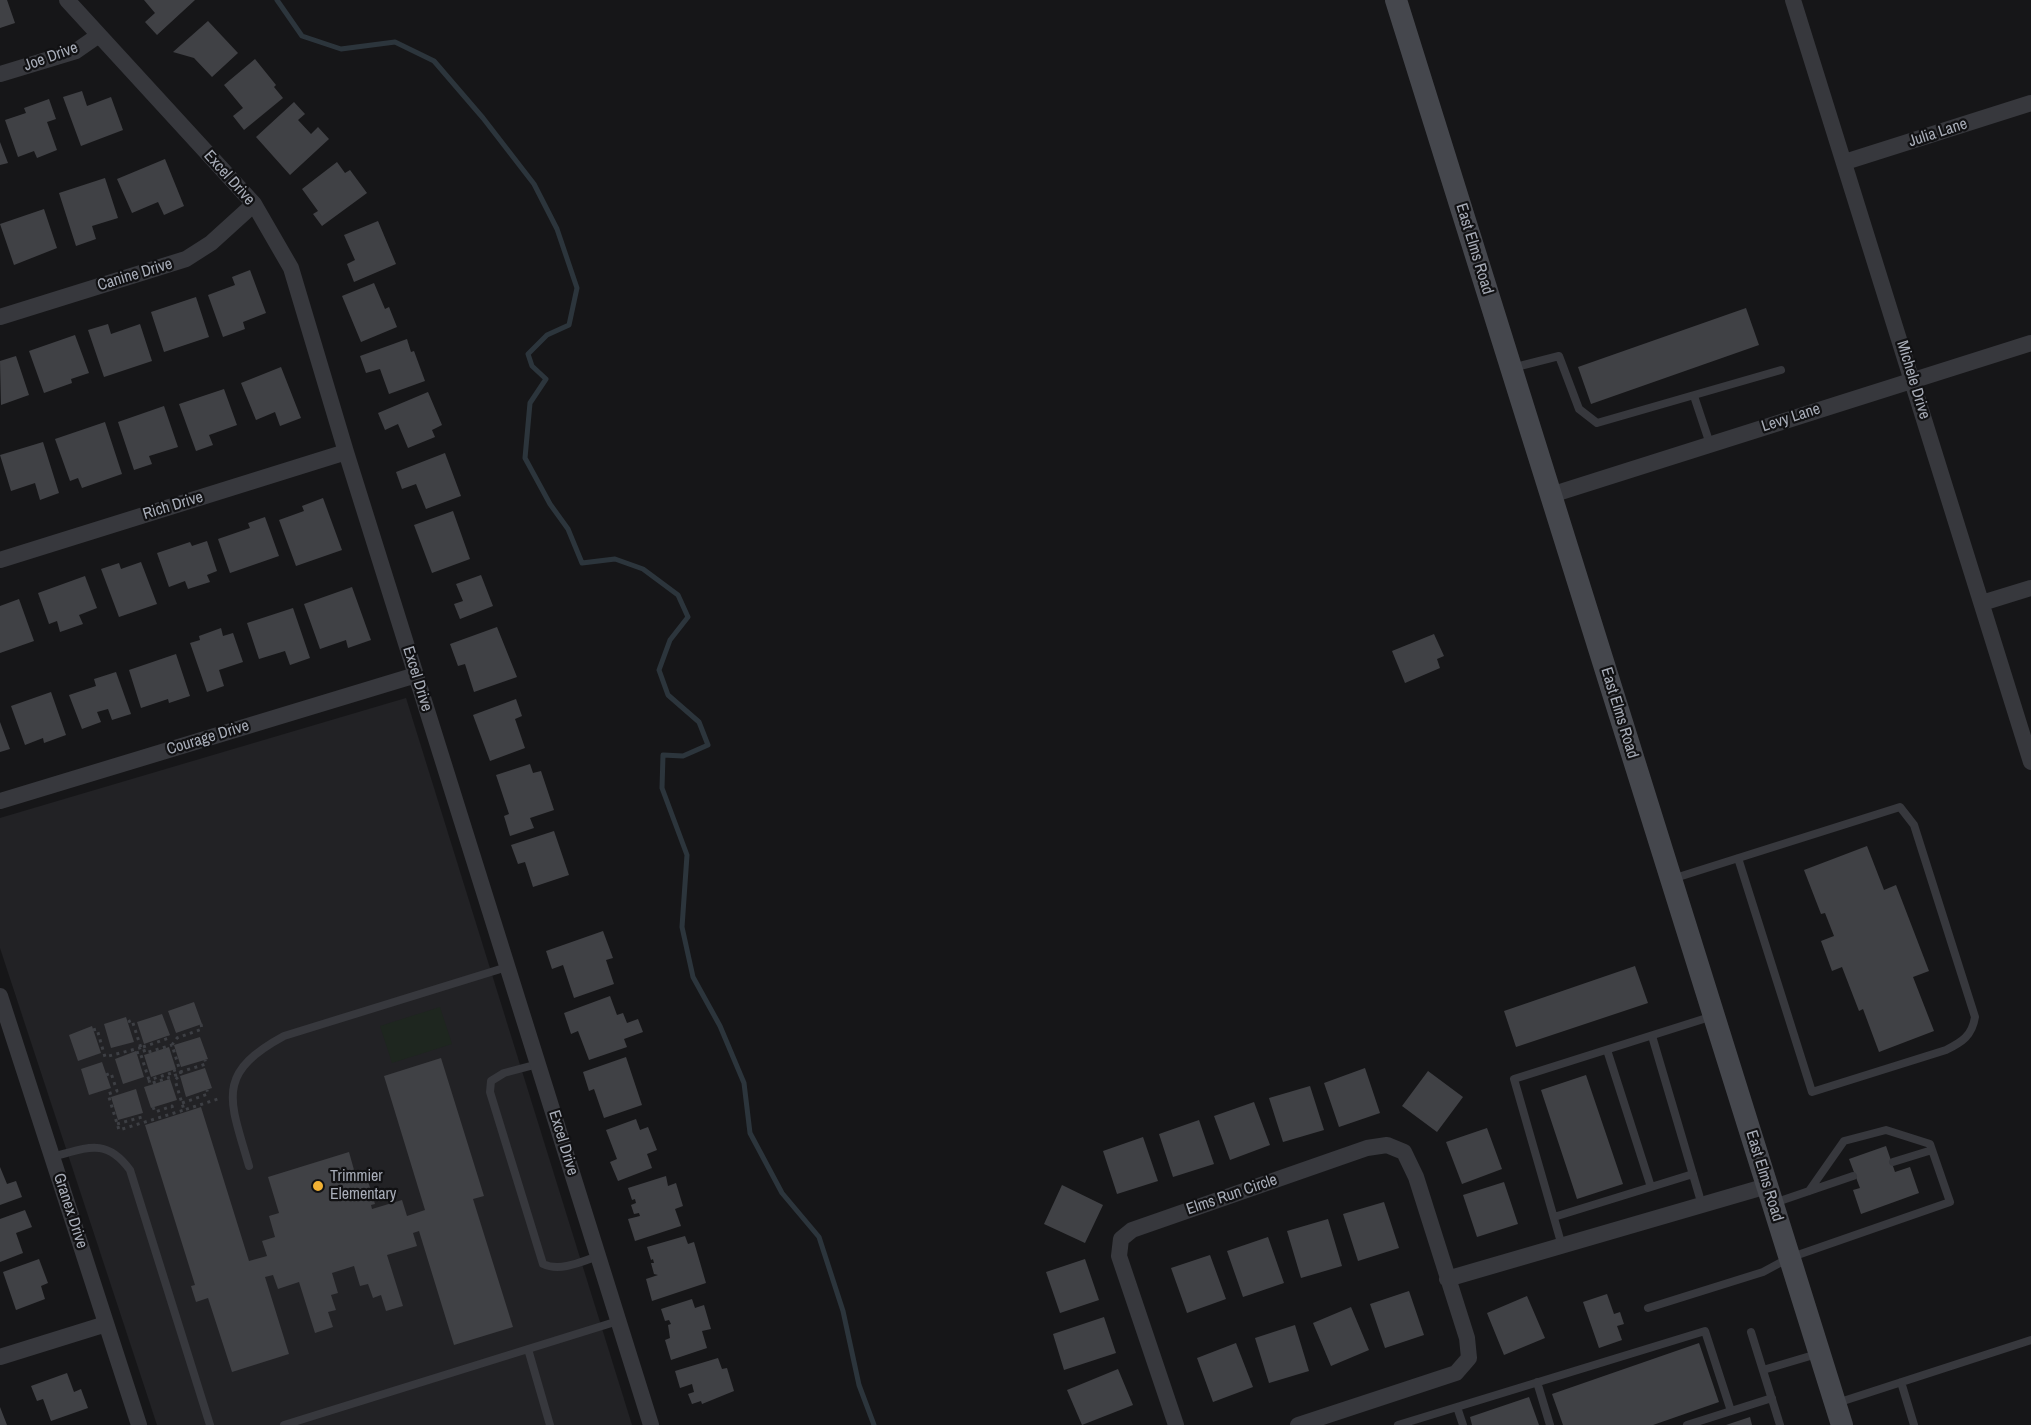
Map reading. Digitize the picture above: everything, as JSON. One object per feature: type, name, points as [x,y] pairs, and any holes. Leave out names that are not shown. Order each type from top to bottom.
[{"type":"main road","name":"East Elms Road","points":[[1396,0],[1838,1414]]},
{"type":"street","name":"Excel Drive","points":[[66,0],[254,204],[291,268],[346,452],[651,1425]]},
{"type":"street","name":"Michele Drive","points":[[1793,0],[2031,762]]},
{"type":"street","name":"Joe Drive","points":[[0,74],[76,51],[99,35]]},
{"type":"street","name":"Julia Lane","points":[[1845,162],[2031,104]]},
{"type":"street","name":"Canine Drive","points":[[0,317],[186,259],[211,243],[254,204]]},
{"type":"street","name":"Levy Lane","points":[[1551,495],[2031,343]]},
{"type":"street","name":"Rich Drive","points":[[0,560],[346,452]]},
{"type":"street","points":[[1982,603],[2031,588]]},
{"type":"street","name":"Courage Drive","points":[[0,801],[416,675]]},
{"type":"street","name":"Granex Drive","points":[[0,996],[139,1425]]},
{"type":"street","name":"Elms Run Circle","points":[[1176,1425],[1119,1256],[1121,1239],[1132,1230],[1367,1148],[1387,1145],[1404,1152],[1416,1177],[1467,1338],[1469,1358],[1456,1373],[1298,1425]]},
{"type":"street","points":[[1447,1279],[1702,1205],[1769,1195]]},
{"type":"street","points":[[0,1357],[106,1324]]},
{"type":"lane","points":[[1512,368],[1559,356],[1579,409],[1597,423],[1781,370]]},
{"type":"lane","points":[[1694,396],[1710,444]]},
{"type":"lane","points":[[1671,879],[1900,807],[1914,825],[1975,1017],[1973,1031],[1962,1042],[1946,1050],[1812,1092],[1738,858]]},
{"type":"lane","points":[[249,1166],[232,1107],[232,1086],[240,1070],[259,1049],[284,1036],[507,967]]},
{"type":"lane","points":[[1562,1246],[1514,1079],[1714,1016]]},
{"type":"lane","points":[[1652,1036],[1702,1205]]},
{"type":"lane","points":[[1607,1050],[1651,1187]]},
{"type":"lane","points":[[538,1064],[504,1073],[491,1081],[490,1092],[543,1264],[551,1268],[565,1266],[598,1256]]},
{"type":"lane","points":[[1648,1308],[1763,1272],[1789,1258],[1950,1202],[1930,1144],[1886,1130],[1844,1141],[1809,1191]]},
{"type":"lane","points":[[52,1157],[93,1147],[108,1149],[121,1156],[130,1170],[210,1425]]},
{"type":"lane","points":[[1893,1162],[1932,1150]]},
{"type":"lane","points":[[1554,1217],[1693,1174]]},
{"type":"lane","points":[[1769,1195],[1809,1191],[1853,1176]]},
{"type":"lane","points":[[284,1425],[618,1321]]},
{"type":"lane","points":[[1398,1425],[1706,1331],[1731,1411]]},
{"type":"lane","points":[[1751,1332],[1780,1425]]},
{"type":"lane","points":[[1838,1414],[1901,1382],[2031,1340]]},
{"type":"lane","points":[[528,1349],[550,1425]]},
{"type":"lane","points":[[1763,1370],[1819,1353]]},
{"type":"lane","points":[[1537,1382],[1550,1425]]},
{"type":"lane","points":[[1901,1382],[1914,1425]]},
{"type":"lane","points":[[1687,1425],[1772,1398]]},
{"type":"lane","points":[[1457,1407],[1463,1425]]},
{"type":"path","points":[[128,1022],[132,1020],[145,1053],[172,1045],[177,1038],[202,1029],[201,1024]]},
{"type":"path","points":[[93,1030],[97,1029],[105,1057],[169,1038],[168,1035]]},
{"type":"path","points":[[172,1045],[180,1073]]},
{"type":"path","points":[[136,1053],[140,1052],[150,1083],[206,1064],[205,1060]]},
{"type":"path","points":[[149,1080],[175,1072],[174,1069]]},
{"type":"path","points":[[106,1075],[111,1073],[117,1091],[108,1094],[118,1130],[222,1098],[222,1108],[232,1107]]},
{"type":"path","points":[[180,1073],[175,1080],[184,1110]]},
{"type":"path","points":[[182,1103],[208,1094],[207,1090]]},
{"type":"path","points":[[153,1107],[155,1112],[171,1106],[174,1113]]},
{"type":"path","points":[[117,1124],[142,1116],[141,1113]]},
{"type":"shaded area","name":"Trimmier Elementary","points":[[406,698],[632,1425],[157,1425],[0,948],[0,818]]},
{"type":"shaded area","points":[[440,1007],[452,1044],[392,1063],[380,1026]]},
{"type":"building","points":[[0,0],[7,0],[15,23],[0,28]]},
{"type":"building","points":[[144,0],[195,0],[157,35],[145,22],[155,13]]},
{"type":"building","points":[[208,21],[238,53],[212,77],[194,58],[173,52]]},
{"type":"building","points":[[255,59],[276,85],[274,87],[283,98],[244,130],[233,116],[243,108],[224,85]]},
{"type":"building","points":[[82,91],[87,106],[111,97],[123,130],[81,146],[63,97]]},
{"type":"building","points":[[49,99],[56,119],[47,122],[57,150],[37,158],[34,151],[18,157],[5,120],[26,113],[24,108]]},
{"type":"building","points":[[294,102],[305,114],[298,120],[311,134],[318,127],[329,139],[290,175],[256,137]]},
{"type":"building","points":[[0,142],[8,163],[0,165]]},
{"type":"building","points":[[165,159],[184,206],[164,215],[158,202],[132,213],[117,179]]},
{"type":"building","points":[[337,162],[345,173],[350,170],[367,193],[322,226],[313,214],[318,211],[302,189]]},
{"type":"building","points":[[105,178],[118,218],[92,226],[96,239],[76,246],[59,193]]},
{"type":"building","points":[[44,209],[57,248],[14,265],[0,224]]},
{"type":"building","points":[[378,221],[396,264],[354,282],[347,264],[355,260],[344,235]]},
{"type":"building","points":[[250,270],[266,313],[243,322],[245,329],[223,337],[208,295],[235,285],[232,277]]},
{"type":"building","points":[[374,283],[385,309],[389,307],[397,327],[361,342],[342,296]]},
{"type":"building","points":[[196,297],[209,337],[164,352],[151,312]]},
{"type":"building","points":[[1746,308],[1759,345],[1591,404],[1578,367]]},
{"type":"building","points":[[108,324],[111,334],[140,324],[152,361],[104,377],[88,330]]},
{"type":"building","points":[[75,335],[89,373],[71,379],[72,383],[44,393],[29,351]]},
{"type":"building","points":[[407,339],[425,381],[389,394],[380,369],[366,373],[360,356]]},
{"type":"building","points":[[16,356],[29,395],[1,405],[0,361]]},
{"type":"building","points":[[281,367],[301,418],[280,426],[275,412],[256,420],[241,383]]},
{"type":"building","points":[[224,389],[237,425],[209,435],[213,445],[196,451],[179,404]]},
{"type":"building","points":[[428,392],[442,425],[432,430],[435,437],[408,448],[398,424],[385,430],[378,413]]},
{"type":"building","points":[[164,406],[178,447],[149,456],[152,464],[134,470],[118,422]]},
{"type":"building","points":[[105,422],[122,474],[82,488],[78,478],[70,481],[55,439]]},
{"type":"building","points":[[43,442],[59,493],[40,500],[35,483],[11,491],[0,455]]},
{"type":"building","points":[[445,453],[461,496],[426,509],[416,484],[402,489],[396,472]]},
{"type":"building","points":[[323,498],[342,550],[296,566],[279,520],[304,511],[302,506]]},
{"type":"building","points":[[453,511],[470,559],[432,573],[414,525]]},
{"type":"building","points":[[265,517],[279,556],[230,573],[218,539],[250,528],[248,523]]},
{"type":"building","points":[[207,541],[217,571],[207,575],[210,582],[188,589],[185,581],[169,587],[157,553],[190,542],[192,546]]},
{"type":"building","points":[[141,562],[157,604],[119,617],[101,569],[119,563],[121,569]]},
{"type":"building","points":[[481,575],[493,606],[460,619],[454,604],[463,601],[456,584]]},
{"type":"building","points":[[85,576],[97,608],[79,615],[83,624],[60,632],[57,621],[49,624],[38,593]]},
{"type":"building","points":[[352,587],[371,640],[348,648],[346,640],[320,649],[304,604]]},
{"type":"building","points":[[19,599],[34,641],[0,653],[0,606]]},
{"type":"building","points":[[293,608],[310,658],[290,665],[285,651],[259,659],[247,623]]},
{"type":"building","points":[[497,627],[517,677],[474,692],[465,664],[458,666],[450,644]]},
{"type":"building","points":[[221,628],[223,636],[233,633],[243,662],[219,670],[224,686],[207,692],[190,643],[200,640],[199,636]]},
{"type":"building","points":[[1434,634],[1444,656],[1437,659],[1440,668],[1405,683],[1392,651]]},
{"type":"building","points":[[176,654],[190,696],[169,703],[168,699],[141,708],[129,670]]},
{"type":"building","points":[[116,672],[131,714],[112,720],[108,709],[97,712],[101,722],[82,729],[69,695],[96,686],[94,679]]},
{"type":"building","points":[[51,692],[66,735],[44,743],[43,738],[25,745],[11,706]]},
{"type":"building","points":[[516,699],[522,716],[515,719],[525,748],[490,761],[473,715]]},
{"type":"building","points":[[0,722],[10,749],[0,752]]},
{"type":"building","points":[[530,764],[533,773],[541,771],[554,810],[530,818],[534,828],[510,836],[504,816],[509,814],[496,775]]},
{"type":"building","points":[[554,831],[569,875],[533,887],[525,862],[518,864],[511,845]]},
{"type":"building","points":[[1867,846],[1884,890],[1896,885],[1929,971],[1913,977],[1934,1031],[1879,1052],[1863,1009],[1859,1011],[1842,967],[1832,971],[1821,941],[1834,936],[1825,913],[1821,914],[1804,870]]},
{"type":"building","points":[[603,931],[613,958],[606,960],[614,984],[574,998],[563,965],[552,969],[546,951]]},
{"type":"building","points":[[1635,966],[1648,1003],[1516,1047],[1504,1011]]},
{"type":"building","points":[[610,996],[617,1015],[623,1013],[627,1023],[638,1019],[643,1032],[624,1039],[627,1047],[589,1060],[578,1031],[571,1034],[564,1013]]},
{"type":"building","points":[[194,1002],[202,1024],[176,1033],[168,1011]]},
{"type":"building","points":[[162,1014],[170,1035],[144,1044],[137,1022]]},
{"type":"building","points":[[126,1017],[134,1042],[111,1048],[104,1024]]},
{"type":"building","points":[[92,1026],[101,1053],[78,1061],[69,1035]]},
{"type":"building","points":[[200,1037],[208,1059],[181,1067],[174,1045]]},
{"type":"building","points":[[169,1047],[176,1069],[151,1077],[144,1055]]},
{"type":"building","points":[[136,1051],[144,1077],[123,1084],[115,1059]]},
{"type":"building","points":[[626,1057],[642,1105],[604,1118],[594,1089],[589,1091],[583,1072]]},
{"type":"building","points":[[441,1058],[484,1196],[473,1199],[513,1327],[454,1345],[419,1231],[413,1233],[417,1246],[387,1255],[403,1306],[386,1311],[381,1295],[373,1298],[368,1284],[360,1286],[354,1266],[332,1273],[338,1293],[331,1295],[336,1310],[328,1312],[333,1327],[315,1333],[299,1282],[278,1289],[273,1275],[265,1277],[289,1354],[232,1372],[208,1298],[196,1302],[191,1286],[195,1285],[145,1125],[201,1107],[249,1261],[267,1256],[262,1241],[275,1237],[269,1216],[279,1213],[268,1177],[349,1152],[356,1177],[363,1175],[364,1182],[368,1181],[375,1204],[371,1205],[372,1209],[402,1200],[407,1216],[425,1210],[384,1076]]},
{"type":"building","points":[[102,1062],[111,1088],[89,1095],[81,1069]]},
{"type":"building","points":[[205,1068],[212,1088],[186,1097],[180,1076]]},
{"type":"building","points":[[1365,1068],[1380,1113],[1339,1127],[1324,1083]]},
{"type":"building","points":[[1428,1071],[1463,1097],[1437,1132],[1402,1106]]},
{"type":"building","points":[[1586,1075],[1623,1184],[1577,1199],[1541,1090]]},
{"type":"building","points":[[170,1079],[177,1100],[151,1108],[144,1087]]},
{"type":"building","points":[[1310,1086],[1324,1130],[1283,1142],[1269,1098]]},
{"type":"building","points":[[136,1089],[143,1113],[118,1120],[111,1097]]},
{"type":"building","points":[[1254,1102],[1270,1145],[1230,1160],[1214,1116]]},
{"type":"building","points":[[636,1119],[640,1130],[648,1127],[657,1150],[647,1154],[652,1168],[618,1181],[610,1162],[617,1159],[606,1130]]},
{"type":"building","points":[[1199,1120],[1214,1164],[1173,1177],[1159,1134]]},
{"type":"building","points":[[1487,1128],[1502,1169],[1462,1184],[1446,1142]]},
{"type":"building","points":[[1143,1137],[1158,1181],[1117,1194],[1103,1151]]},
{"type":"building","points":[[1886,1146],[1895,1172],[1910,1167],[1919,1193],[1861,1214],[1853,1190],[1860,1188],[1849,1159]]},
{"type":"building","points":[[0,1167],[7,1184],[16,1181],[22,1197],[0,1205]]},
{"type":"building","points":[[666,1176],[668,1186],[676,1183],[683,1206],[675,1209],[681,1226],[635,1241],[628,1219],[640,1216],[639,1213],[634,1214],[631,1205],[636,1203],[635,1199],[632,1200],[628,1188]]},
{"type":"building","points":[[1504,1182],[1518,1224],[1477,1237],[1463,1195]]},
{"type":"building","points":[[1062,1185],[1103,1205],[1085,1243],[1044,1224]]},
{"type":"building","points":[[1384,1202],[1399,1248],[1358,1261],[1343,1214]]},
{"type":"building","points":[[25,1210],[32,1227],[16,1233],[23,1253],[0,1262],[0,1219]]},
{"type":"building","points":[[1328,1219],[1342,1266],[1301,1278],[1287,1231]]},
{"type":"building","points":[[685,1236],[688,1244],[694,1242],[706,1283],[652,1301],[646,1279],[658,1275],[654,1274],[651,1263],[654,1263],[653,1259],[651,1260],[647,1247]]},
{"type":"building","points":[[1268,1237],[1284,1283],[1243,1297],[1227,1251]]},
{"type":"building","points":[[1210,1255],[1226,1299],[1187,1313],[1171,1268]]},
{"type":"building","points":[[39,1259],[48,1283],[41,1286],[45,1299],[16,1310],[3,1272]]},
{"type":"building","points":[[1085,1259],[1099,1300],[1060,1313],[1046,1272]]},
{"type":"building","points":[[1409,1291],[1424,1335],[1385,1348],[1370,1304]]},
{"type":"building","points":[[1607,1294],[1614,1314],[1620,1312],[1624,1324],[1617,1326],[1622,1340],[1599,1348],[1583,1302]]},
{"type":"building","points":[[1527,1296],[1545,1338],[1504,1355],[1487,1313]]},
{"type":"building","points":[[692,1299],[695,1308],[704,1305],[711,1329],[702,1331],[707,1348],[671,1360],[665,1340],[670,1338],[668,1325],[671,1324],[669,1320],[665,1321],[661,1309]]},
{"type":"building","points":[[1351,1307],[1369,1350],[1331,1366],[1313,1323]]},
{"type":"building","points":[[1104,1317],[1116,1353],[1064,1370],[1053,1334]]},
{"type":"building","points":[[1295,1325],[1309,1371],[1269,1383],[1255,1338]]},
{"type":"building","points":[[1236,1343],[1253,1387],[1213,1402],[1197,1358]]},
{"type":"building","points":[[1699,1343],[1719,1402],[1653,1425],[1563,1425],[1552,1394]]},
{"type":"building","points":[[718,1358],[722,1369],[727,1368],[734,1391],[702,1404],[701,1401],[692,1404],[688,1394],[694,1392],[692,1384],[680,1388],[675,1371]]},
{"type":"building","points":[[1118,1369],[1133,1405],[1082,1425],[1067,1390]]},
{"type":"building","points":[[67,1373],[74,1392],[81,1389],[88,1408],[51,1421],[43,1399],[37,1401],[31,1386]]},
{"type":"building","points":[[1529,1397],[1539,1425],[1472,1425],[1470,1417]]},
{"type":"building","points":[[0,1407],[7,1425],[0,1425]]},
{"type":"building","points":[[1750,1417],[1752,1425],[1726,1425]]},
{"type":"waterway","points":[[277,0],[302,36],[341,49],[395,42],[434,61],[483,118],[534,184],[557,229],[577,288],[569,325],[547,335],[528,354],[532,366],[546,379],[530,403],[525,458],[550,504],[568,529],[582,563],[615,559],[643,569],[678,595],[688,617],[670,640],[659,670],[668,695],[699,722],[708,745],[683,756],[663,755],[662,788],[687,855],[682,927],[693,977],[720,1026],[744,1083],[750,1133],[782,1193],[819,1237],[843,1311],[859,1385],[874,1425]]},
{"type":"place","name":"Trimmier Elementary","points":[[318,1186]]}]
